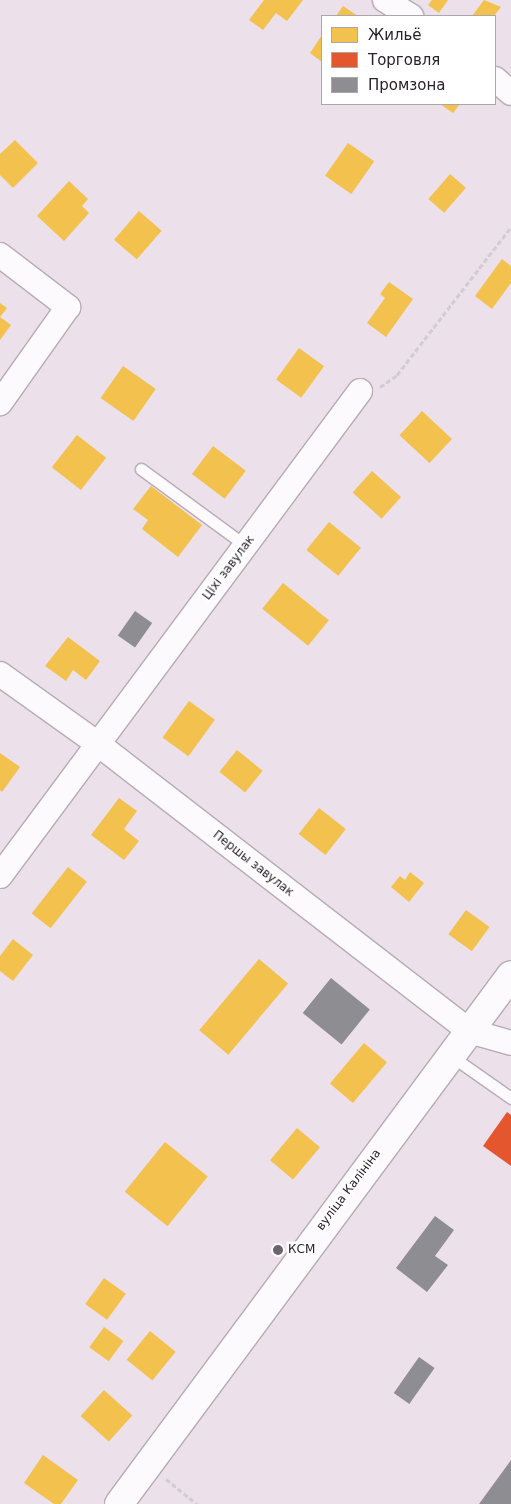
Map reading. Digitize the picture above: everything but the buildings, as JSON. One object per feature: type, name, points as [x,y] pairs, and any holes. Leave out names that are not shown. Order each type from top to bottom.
[{"type":"street","points":[[385,0],[409,15]]},
{"type":"street","points":[[496,80],[511,93]]},
{"type":"street","points":[[0,255],[68,307],[0,403]]},
{"type":"street","name":"Ціхі завулак","points":[[0,876],[360,391]]},
{"type":"street","name":"Першы завулак","points":[[0,674],[98,744],[469,1031],[511,1043]]},
{"type":"street","name":"вуліца Калініна","points":[[119,1504],[511,975]]},
{"type":"lane","points":[[141,469],[245,546]]},
{"type":"lane","points":[[450,1056],[511,1098]]},
{"type":"path","points":[[360,391],[377,388],[397,375],[511,227]]},
{"type":"path","points":[[148,1464],[197,1504]]},
{"type":"place","name":"КСМ","points":[[278,1250]]}]
